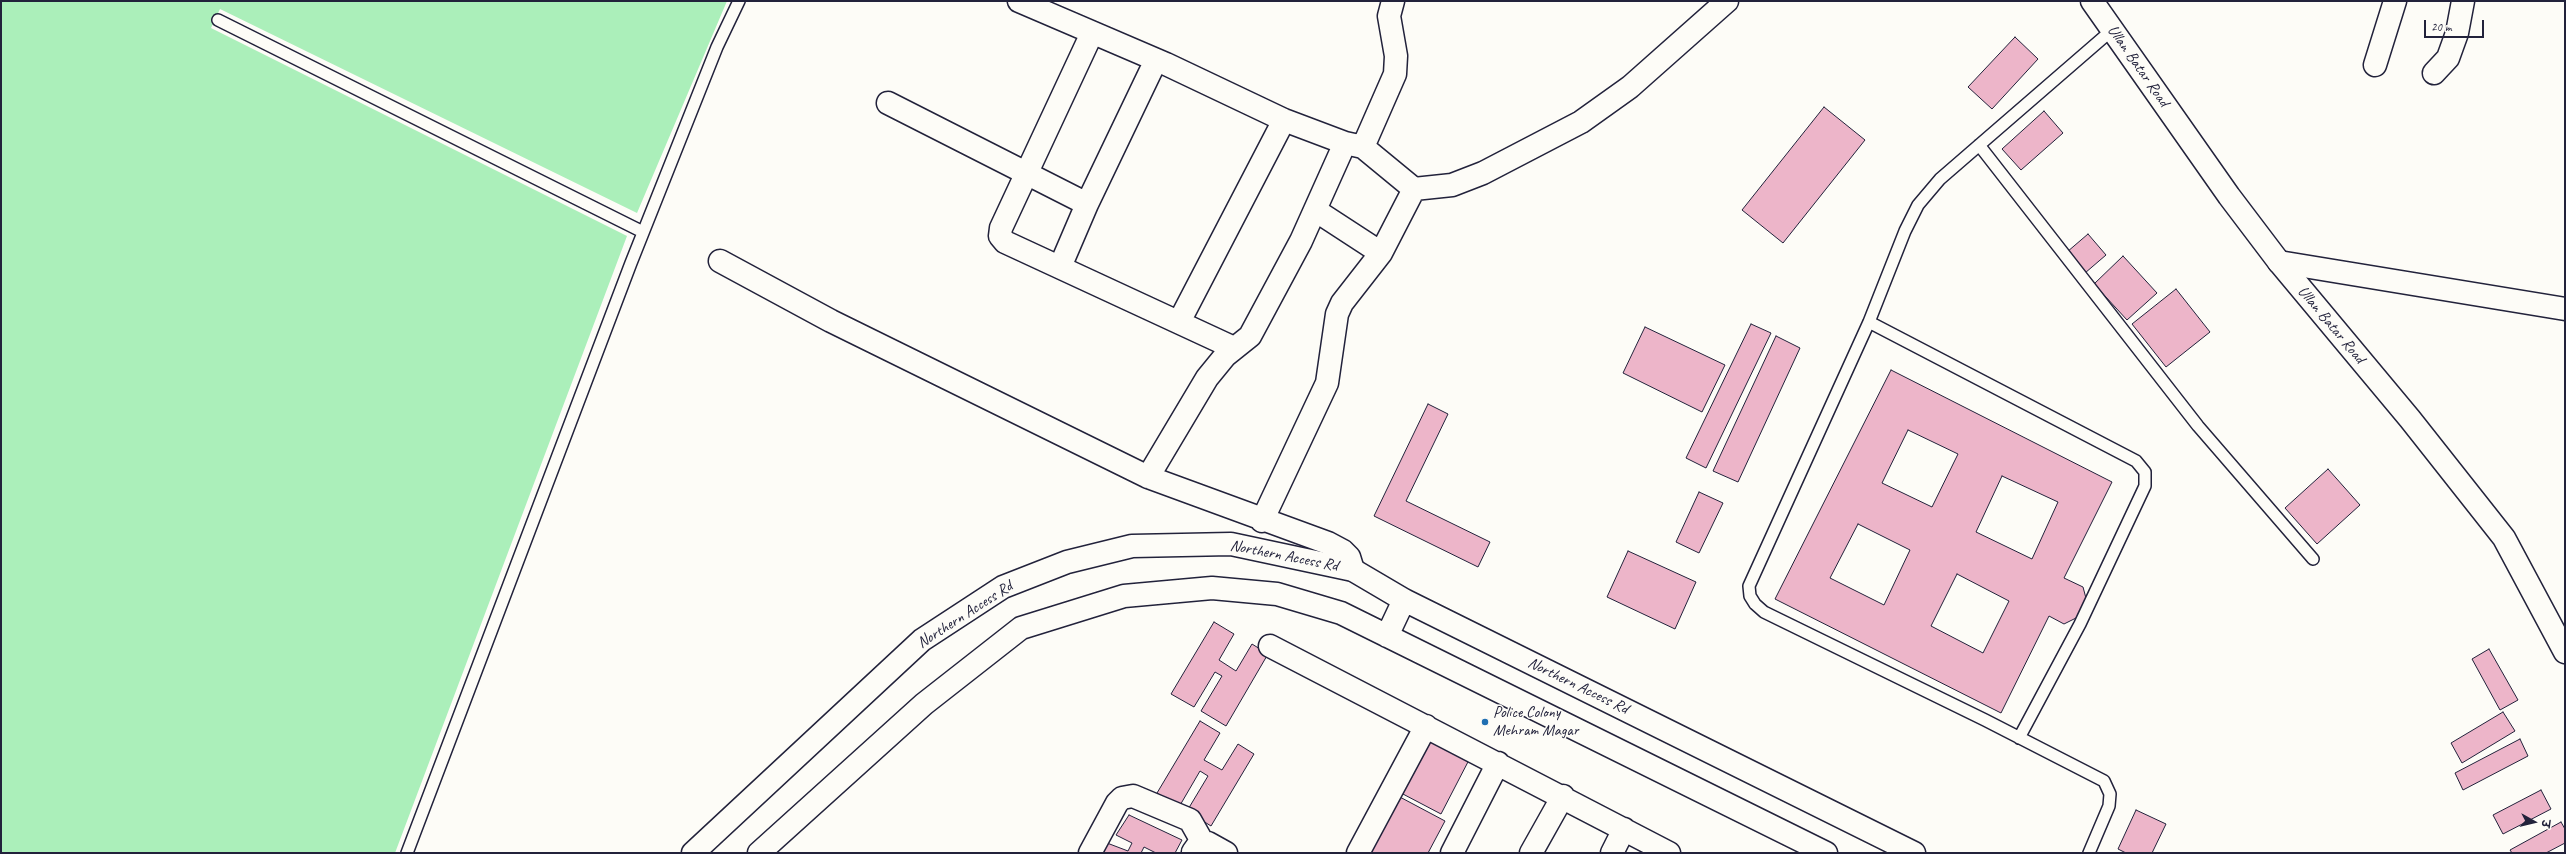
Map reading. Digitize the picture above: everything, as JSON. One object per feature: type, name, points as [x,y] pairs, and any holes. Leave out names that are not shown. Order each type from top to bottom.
[{"type":"street","points":[[1019,1],[1156,60],[1284,120],[1354,145],[1414,189],[1452,185],[1483,173],[1581,122],[1630,87],[1727,1]]},
{"type":"street","points":[[1148,477],[1207,378],[1234,348],[1250,336],[1302,241],[1315,210],[1395,74],[1396,56],[1388,16],[1393,1]]},
{"type":"street","name":"Ullan Batar Road","points":[[2092,1],[2229,196],[2278,262],[2410,419],[2504,538],[2565,652]]},
{"type":"street","points":[[2375,65],[2395,1]]},
{"type":"street","points":[[2434,73],[2448,58],[2457,34],[2463,1]]},
{"type":"street","points":[[1092,33],[1001,228],[1000,236],[1005,242],[1234,348]]},
{"type":"street","points":[[1060,267],[1087,204],[1156,60]]},
{"type":"street","points":[[888,104],[1087,204]]},
{"type":"street","points":[[1179,322],[1284,120]]},
{"type":"street","points":[[1262,521],[1327,383],[1337,314],[1342,303],[1381,253],[1414,189]]},
{"type":"street","points":[[1315,210],[1381,253]]},
{"type":"street","points":[[720,261],[831,322],[1148,477],[1262,521],[1328,543],[1343,551],[1349,557],[1353,570]]},
{"type":"street","points":[[2278,262],[2565,309]]},
{"type":"street","name":"Northern Access Rd","points":[[693,853],[922,640],[1003,587],[1067,562],[1132,546],[1231,544],[1353,570],[1404,600],[1914,853]]},
{"type":"street","points":[[759,853],[924,704],[1020,628],[1124,596],[1212,588],[1277,594],[1341,613],[1826,853]]},
{"type":"street","points":[[1388,636],[1404,600]]},
{"type":"street","points":[[1270,646],[1563,796],[1669,853]]},
{"type":"street","points":[[1358,853],[1426,726]]},
{"type":"street","points":[[1452,853],[1498,763]]},
{"type":"street","points":[[1090,853],[1117,803],[1122,798],[1133,796],[1190,820],[1197,848],[1215,846],[1226,853]]},
{"type":"street","points":[[1531,853],[1563,796]]},
{"type":"street","points":[[1612,853],[1624,829]]},
{"type":"lane","points":[[407,853],[643,232],[714,54],[739,1]]},
{"type":"lane","points":[[218,20],[643,232]]},
{"type":"lane","points":[[2089,853],[2109,806],[2108,787],[2104,782],[2019,738],[1764,612],[1755,604],[1750,596],[1749,586],[1869,322],[1905,231],[1918,205],[1940,179],[2112,30]]},
{"type":"lane","points":[[1979,146],[2198,426],[2313,559]]},
{"type":"lane","points":[[1869,322],[2136,461],[2145,472],[2145,486],[2080,624],[2019,738]]},
{"type":"green space","points":[[1,1],[727,1],[637,213],[220,9],[211,28],[627,236],[395,853],[1,853]]},
{"type":"building","points":[[2015,37],[2038,59],[1992,109],[1968,87]]},
{"type":"building","points":[[1824,107],[1865,140],[1783,243],[1742,210]]},
{"type":"building","points":[[2044,111],[2063,133],[2021,170],[2002,149]]},
{"type":"building","points":[[2088,234],[2106,255],[2085,273],[2067,252]]},
{"type":"building","points":[[2123,256],[2157,293],[2127,320],[2094,284]]},
{"type":"building","points":[[2176,289],[2210,332],[2166,367],[2132,324]]},
{"type":"building","points":[[1751,324],[1771,333],[1706,468],[1686,458]]},
{"type":"building","points":[[1645,327],[1725,365],[1702,412],[1623,373]]},
{"type":"building","points":[[1776,336],[1800,348],[1738,482],[1713,471]]},
{"type":"building","points":[[1891,370],[2112,482],[2064,578],[2083,587],[2087,602],[2080,616],[2064,624],[2049,616],[2001,713],[1775,599]],"holes":[[[1908,430],[1958,454],[1932,507],[1882,483]],[[2002,476],[2058,502],[2032,559],[1976,532]],[[1858,524],[1910,550],[1884,605],[1830,578]],[[1957,574],[2009,601],[1983,653],[1931,626]]]},
{"type":"building","points":[[1428,404],[1448,414],[1406,501],[1490,542],[1478,567],[1374,516]]},
{"type":"building","points":[[2328,469],[2360,505],[2317,544],[2285,508]]},
{"type":"building","points":[[1699,492],[1723,503],[1699,553],[1676,542]]},
{"type":"building","points":[[1628,551],[1696,582],[1675,629],[1607,597]]},
{"type":"building","points":[[1214,622],[1234,634],[1219,660],[1236,671],[1252,644],[1268,654],[1226,726],[1201,711],[1222,676],[1215,672],[1194,707],[1171,694]]},
{"type":"building","points":[[2489,649],[2518,700],[2500,710],[2472,659]]},
{"type":"building","points":[[2503,712],[2515,731],[2462,763],[2451,743]]},
{"type":"building","points":[[1200,721],[1220,733],[1204,760],[1222,770],[1238,744],[1254,754],[1211,826],[1187,811],[1208,776],[1200,771],[1179,807],[1157,793]]},
{"type":"building","points":[[1430,737],[1470,758],[1441,814],[1401,793]]},
{"type":"building","points":[[2520,739],[2528,756],[2463,790],[2455,773]]},
{"type":"building","points":[[2541,790],[2551,809],[2503,834],[2493,815]]},
{"type":"building","points":[[1398,796],[1445,821],[1428,853],[1367,853]]},
{"type":"building","points":[[2136,810],[2166,824],[2152,853],[2126,853],[2118,849]]},
{"type":"building","points":[[1129,815],[1182,840],[1175,853],[1156,853],[1144,847],[1141,853],[1103,853],[1107,843],[1128,851],[1132,843],[1116,835]]},
{"type":"building","points":[[2561,822],[2565,829],[2565,843],[2546,853],[2512,853],[2510,850]]},
{"type":"place","name":"Police Colony Mehram Magar","points":[[1485,722]]}]
